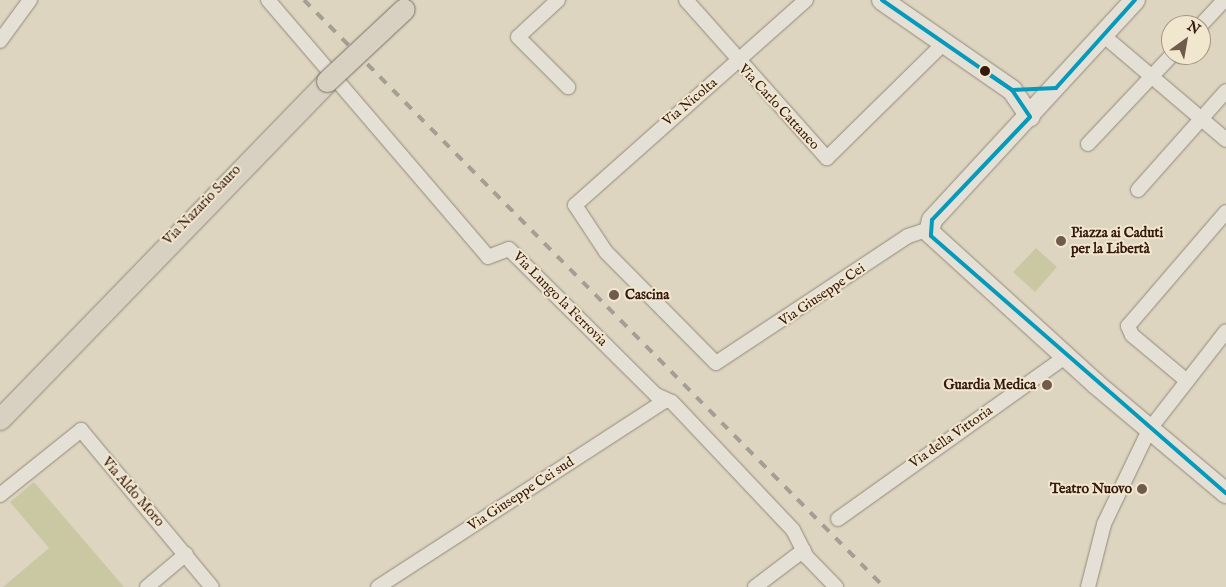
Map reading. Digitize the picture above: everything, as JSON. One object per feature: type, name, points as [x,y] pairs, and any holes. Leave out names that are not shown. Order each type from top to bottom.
[{"type":"main road","points":[[882,0],[1012,90],[1030,117]]},
{"type":"main road","points":[[1135,0],[1030,117],[932,220],[929,229],[934,239],[1065,357],[1149,430],[1226,493]]},
{"type":"main road","name":"Via Nazario Sauro","points":[[0,418],[327,81],[409,4]]},
{"type":"main road","points":[[1012,90],[1039,92],[1056,88]]},
{"type":"street","points":[[0,41],[30,0]]},
{"type":"street","name":"Via Lungo la Ferrovia","points":[[268,0],[488,257],[509,249],[664,401],[672,402],[793,530],[804,550],[836,587]]},
{"type":"street","points":[[558,0],[518,37],[568,87]]},
{"type":"street","name":"Via Carlo Cattaneo","points":[[686,0],[738,62],[827,158],[943,44]]},
{"type":"street","name":"Via Nicolta","points":[[716,363],[606,252],[575,205],[806,0]]},
{"type":"street","points":[[1210,15],[1224,0]]},
{"type":"street","points":[[1104,36],[1150,79],[1226,140]]},
{"type":"street","points":[[1088,144],[1163,65]]},
{"type":"street","points":[[1138,190],[1226,91]]},
{"type":"street","points":[[1187,381],[1132,335],[1128,326],[1226,212]]},
{"type":"street","name":"Via Giuseppe Cei","points":[[716,363],[908,236],[929,229]]},
{"type":"street","points":[[1088,587],[1104,524],[1149,430],[1226,331]]},
{"type":"street","name":"Via della Vittoria","points":[[838,519],[1065,357]]},
{"type":"street","name":"Via Giuseppe Cei sud","points":[[378,587],[664,401]]},
{"type":"street","name":"Via Aldo Moro","points":[[0,495],[81,430],[212,587]]},
{"type":"street","points":[[754,587],[804,550]]},
{"type":"street","points":[[147,587],[186,554]]},
{"type":"shaded area","points":[[1036,248],[1057,267],[1035,292],[1013,272]]},
{"type":"shaded area","points":[[34,482],[124,587],[3,587],[49,548],[10,502]]},
{"type":"railway","points":[[304,0],[884,587]]},
{"type":"transit line","points":[[882,0],[1012,90],[1030,117],[932,220],[931,236],[1226,493]]},
{"type":"transit line","points":[[990,75],[1012,90],[1056,88],[1135,0]]},
{"type":"place","name":"Piazza ai Caduti per la Libertà","points":[[1061,241]]},
{"type":"place","name":"Cascina","points":[[614,295]]},
{"type":"place","name":"Guardia Medica","points":[[1047,385]]},
{"type":"place","name":"Teatro Nuovo","points":[[1142,489]]}]
